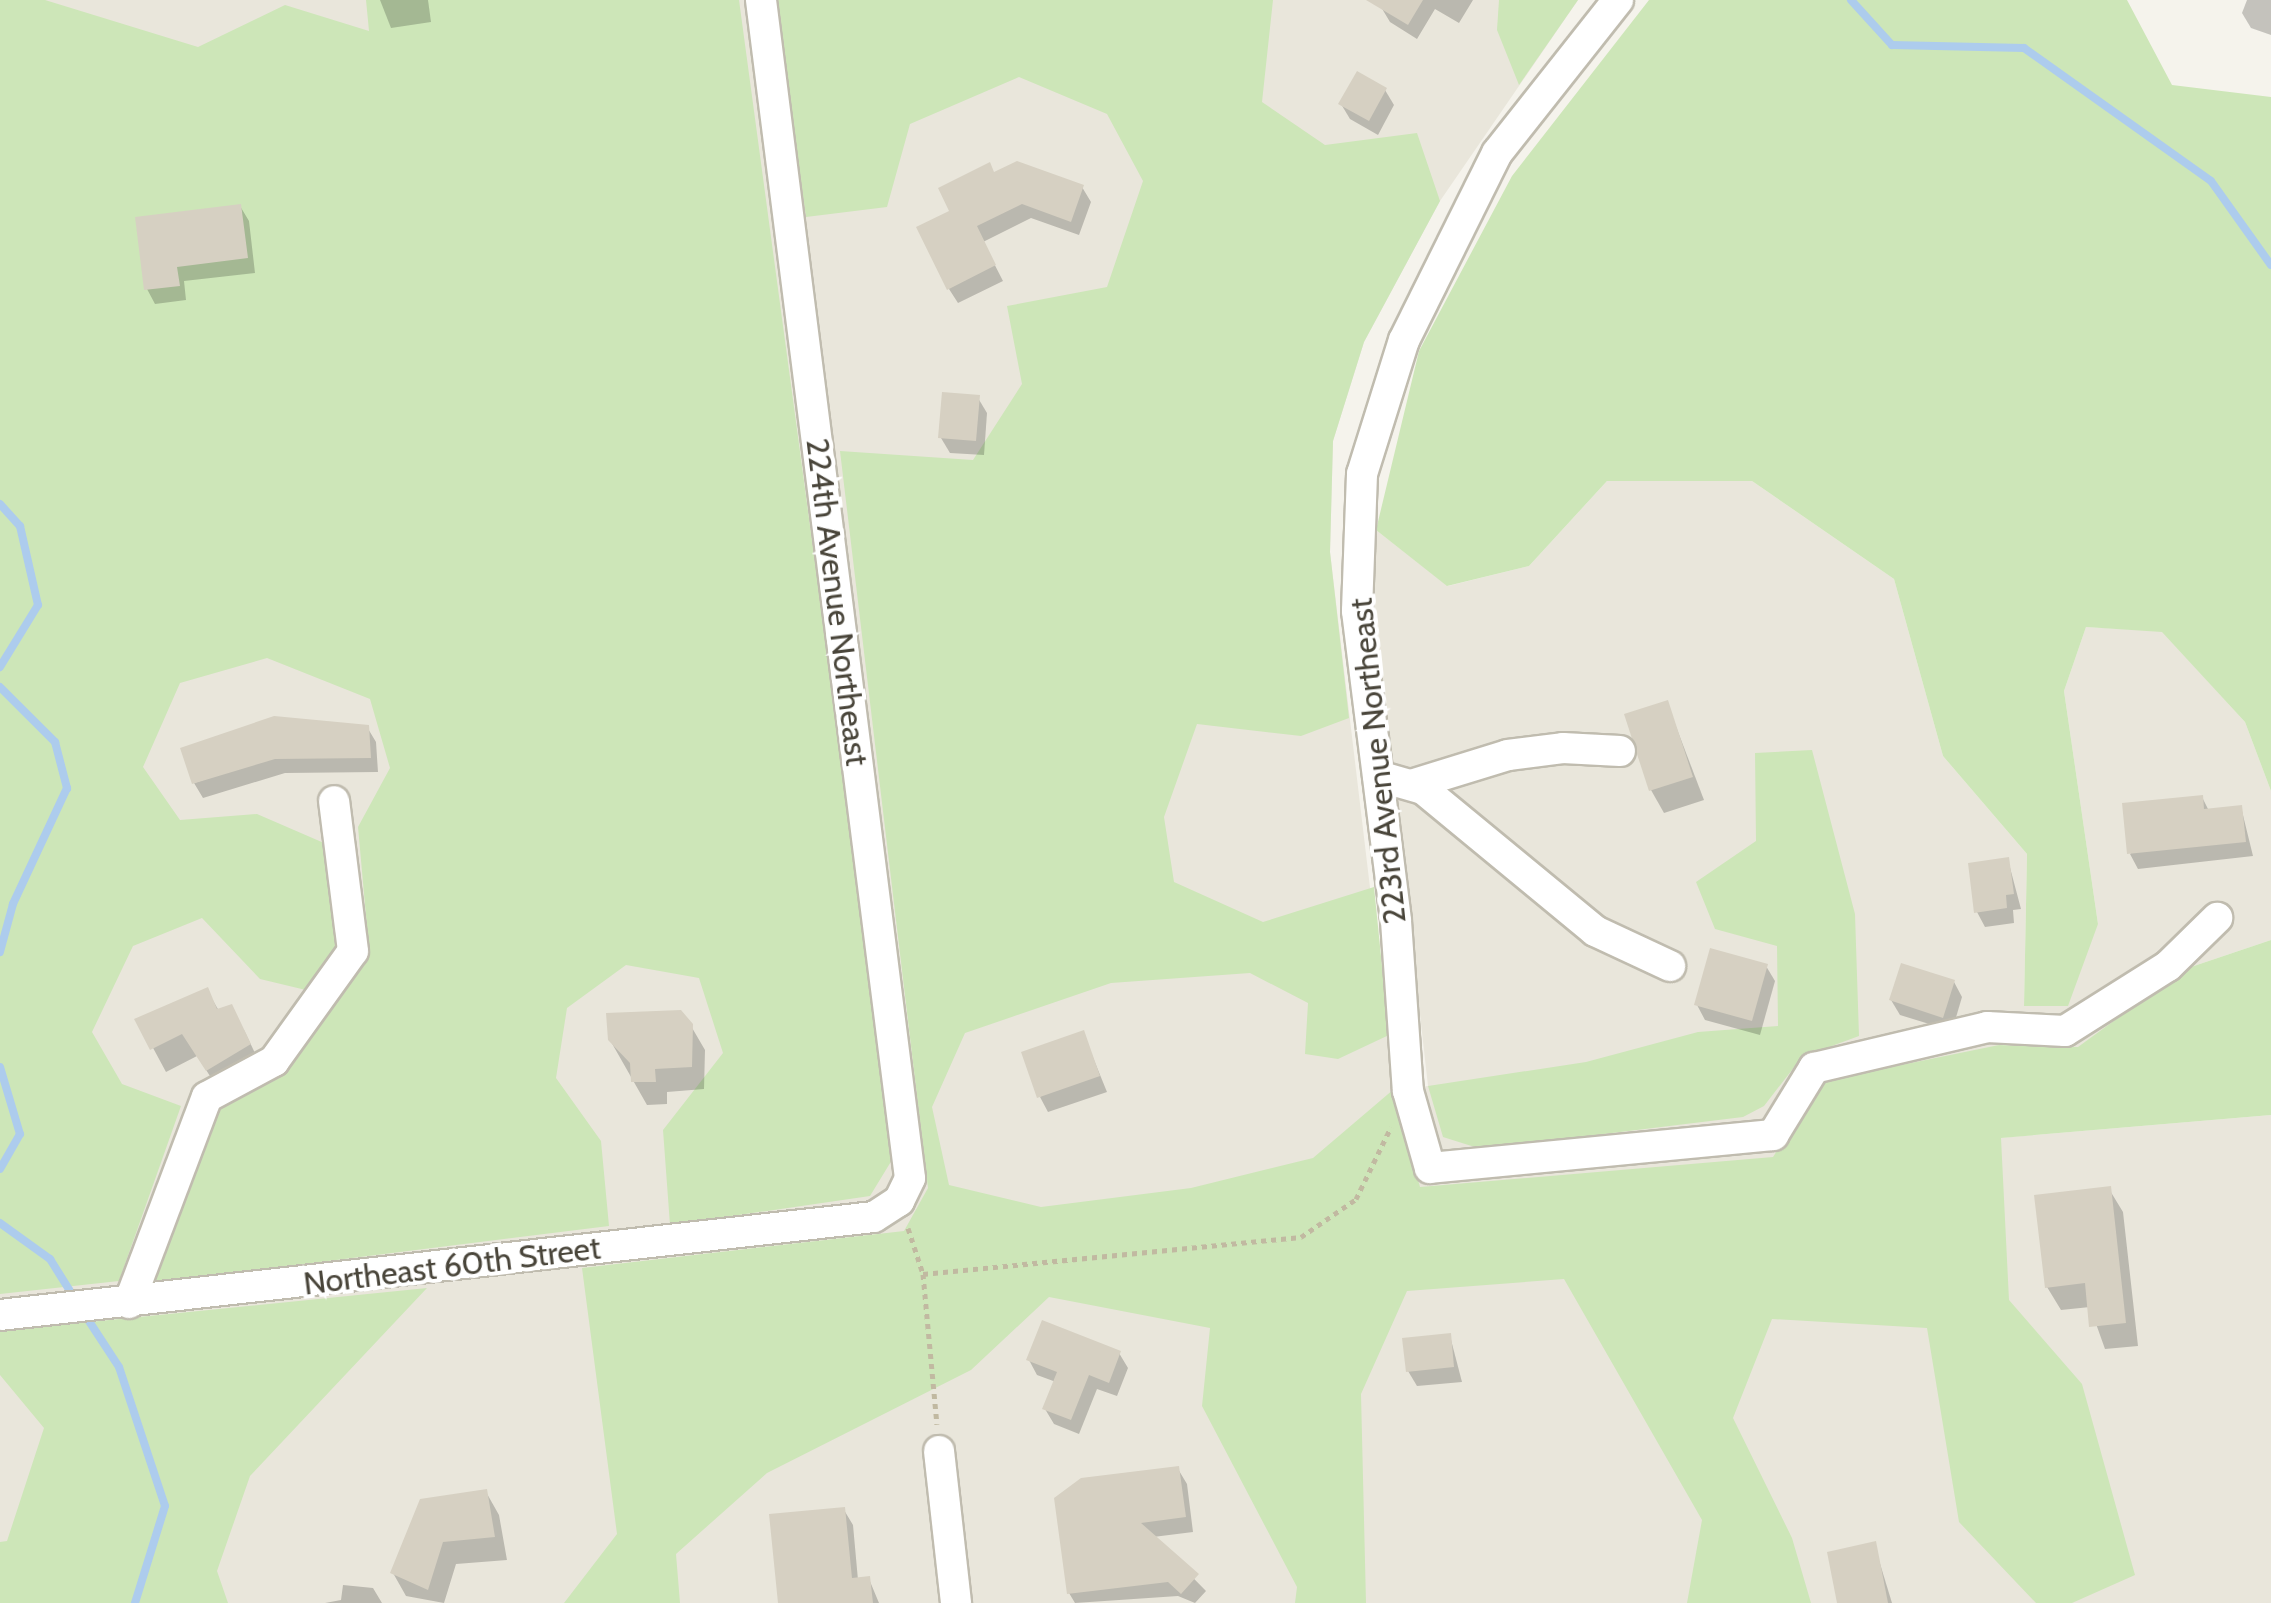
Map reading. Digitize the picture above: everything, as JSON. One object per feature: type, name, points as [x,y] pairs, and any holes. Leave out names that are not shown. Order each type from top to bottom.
[{"type":"street","name":"224th Avenue Northeast","points":[[761,0],[910,1178],[899,1202]]},
{"type":"street","name":"223rd Avenue Northeast","points":[[1618,0],[1498,153],[1404,340],[1362,474],[1356,611],[1378,776],[1408,1091],[1430,1168],[1773,1134],[1814,1068],[1988,1027],[2064,1031],[2168,966],[2217,918]]},
{"type":"street","points":[[1414,784],[1508,755],[1563,748],[1620,751]]},
{"type":"street","points":[[1378,776],[1414,784],[1596,931],[1670,966]]},
{"type":"street","points":[[117,1304],[207,1097],[274,1060],[354,952],[334,802]]},
{"type":"street","name":"Northeast 60th Street","points":[[1,1315],[874,1217],[899,1202]]},
{"type":"street","points":[[939,1450],[956,1603]]},
{"type":"path","points":[[923,1274],[1301,1237],[1356,1199],[1408,1091]]},
{"type":"path","points":[[899,1202],[923,1274],[939,1450]]},
{"type":"shaded area","points":[[0,0],[1578,0],[1440,201],[1364,342],[1333,441],[1330,552],[1394,1089],[1428,1086],[1373,595],[1376,530],[1448,586],[1529,566],[1607,481],[1752,481],[1894,579],[1943,756],[2027,854],[2024,1006],[2098,924],[2064,691],[2086,627],[2162,631],[2245,722],[2271,791],[2271,940],[2185,969],[2078,1048],[1999,1045],[1775,1157],[2271,1115],[2271,1603],[0,1603]]},
{"type":"green space","points":[[0,0],[45,0],[198,47],[285,5],[369,31],[366,0],[739,0],[895,1155],[870,1196],[670,1225],[663,1130],[723,1053],[699,978],[626,965],[567,1008],[556,1078],[601,1141],[609,1226],[151,1283],[217,1102],[334,1000],[369,949],[358,827],[390,768],[370,699],[267,658],[180,683],[143,767],[180,820],[257,814],[324,843],[338,945],[310,991],[260,979],[202,918],[133,946],[92,1032],[122,1084],[181,1106],[119,1281],[0,1294]]},
{"type":"green space","points":[[775,0],[1273,0],[1262,102],[1325,145],[1417,133],[1440,201],[1364,342],[1333,441],[1330,552],[1349,718],[1301,736],[1197,724],[1164,817],[1174,882],[1263,922],[1374,887],[1389,1035],[1338,1059],[1305,1054],[1308,1003],[1250,973],[1111,983],[965,1033],[932,1107],[949,1185],[1041,1207],[1191,1188],[1313,1158],[1394,1089],[1420,1187],[1773,1157],[1823,1081],[1999,1045],[2078,1047],[2185,969],[2271,940],[2271,1115],[2001,1138],[2009,1300],[2082,1384],[2135,1575],[2072,1603],[2036,1603],[1959,1522],[1927,1328],[1772,1319],[1733,1418],[1792,1538],[1811,1603],[1687,1603],[1702,1520],[1564,1279],[1407,1291],[1361,1394],[1366,1603],[1295,1603],[1297,1587],[1202,1406],[1210,1328],[1049,1297],[971,1370],[767,1473],[676,1554],[680,1603],[564,1603],[617,1534],[582,1268],[904,1231],[928,1188],[840,451],[973,460],[1022,384],[1007,306],[1107,287],[1143,181],[1107,114],[1019,77],[910,124],[887,207],[806,217]]},
{"type":"green space","points":[[1499,0],[1578,0],[1519,85],[1497,30]]},
{"type":"green space","points":[[1649,0],[2127,0],[2172,85],[2271,97],[2271,791],[2245,722],[2162,632],[2086,627],[2064,691],[2098,924],[2068,1006],[2024,1006],[2027,854],[1943,756],[1894,579],[1752,481],[1607,481],[1529,566],[1447,586],[1376,530],[1419,351],[1512,176]]},
{"type":"green space","points":[[1812,750],[1855,914],[1859,1036],[1802,1057],[1764,1106],[1743,1117],[1481,1149],[1443,1137],[1428,1086],[1586,1062],[1698,1032],[1778,1026],[1777,946],[1715,929],[1696,882],[1756,841],[1755,753]]},
{"type":"green space","points":[[427,1288],[250,1476],[217,1571],[228,1603],[0,1603],[0,1542],[7,1541],[44,1428],[0,1375],[0,1331]]},
{"type":"building","points":[[1366,0],[1423,0],[1408,25]]},
{"type":"building","points":[[1357,71],[1387,88],[1369,121],[1338,104]]},
{"type":"building","points":[[1017,161],[1084,185],[1071,222],[1022,204],[977,226],[996,265],[947,290],[916,227],[949,211],[938,188],[990,162],[994,172]]},
{"type":"building","points":[[241,204],[248,258],[177,267],[180,286],[144,290],[135,217]]},
{"type":"building","points":[[942,392],[980,395],[976,441],[938,438]]},
{"type":"building","points":[[1668,700],[1693,777],[1649,791],[1624,714]]},
{"type":"building","points":[[274,716],[369,725],[371,758],[275,759],[192,784],[180,748]]},
{"type":"building","points":[[2203,795],[2204,809],[2242,805],[2246,842],[2127,854],[2122,803]]},
{"type":"building","points":[[2009,857],[2014,894],[2006,895],[2007,908],[1974,913],[1968,863]]},
{"type":"building","points":[[1710,948],[1768,964],[1752,1021],[1694,1005]]},
{"type":"building","points":[[1901,963],[1955,980],[1943,1018],[1889,1000]]},
{"type":"building","points":[[208,987],[217,1009],[232,1004],[251,1044],[206,1071],[182,1034],[150,1050],[134,1019]]},
{"type":"building","points":[[681,1010],[693,1024],[692,1067],[655,1069],[656,1082],[631,1082],[630,1063],[608,1040],[606,1013]]},
{"type":"building","points":[[1084,1030],[1100,1076],[1037,1098],[1021,1052]]},
{"type":"building","points":[[2111,1186],[2126,1323],[2089,1327],[2085,1283],[2045,1288],[2034,1195]]},
{"type":"building","points":[[1042,1320],[1121,1351],[1109,1383],[1089,1375],[1071,1420],[1042,1409],[1057,1372],[1026,1360]]},
{"type":"building","points":[[1451,1333],[1454,1367],[1406,1372],[1402,1338]]},
{"type":"building","points":[[1179,1466],[1186,1517],[1141,1523],[1199,1574],[1181,1594],[1168,1582],[1067,1594],[1054,1498],[1081,1478]]},
{"type":"building","points":[[487,1489],[495,1537],[443,1542],[428,1590],[390,1573],[420,1499]]},
{"type":"building","points":[[845,1507],[852,1578],[870,1576],[873,1603],[778,1603],[769,1514]]},
{"type":"building","points":[[1876,1541],[1888,1603],[1837,1603],[1827,1552]]},
{"type":"waterway","points":[[1851,0],[1892,45],[2024,48],[2211,181],[2271,265]]},
{"type":"waterway","points":[[0,504],[20,526],[38,605],[0,667]]},
{"type":"waterway","points":[[0,687],[55,742],[67,788],[13,904],[0,952]]},
{"type":"waterway","points":[[0,1067],[20,1134],[0,1169]]},
{"type":"waterway","points":[[0,1223],[50,1259],[75,1299]]},
{"type":"waterway","points":[[85,1315],[119,1367],[165,1506],[135,1603]]}]
